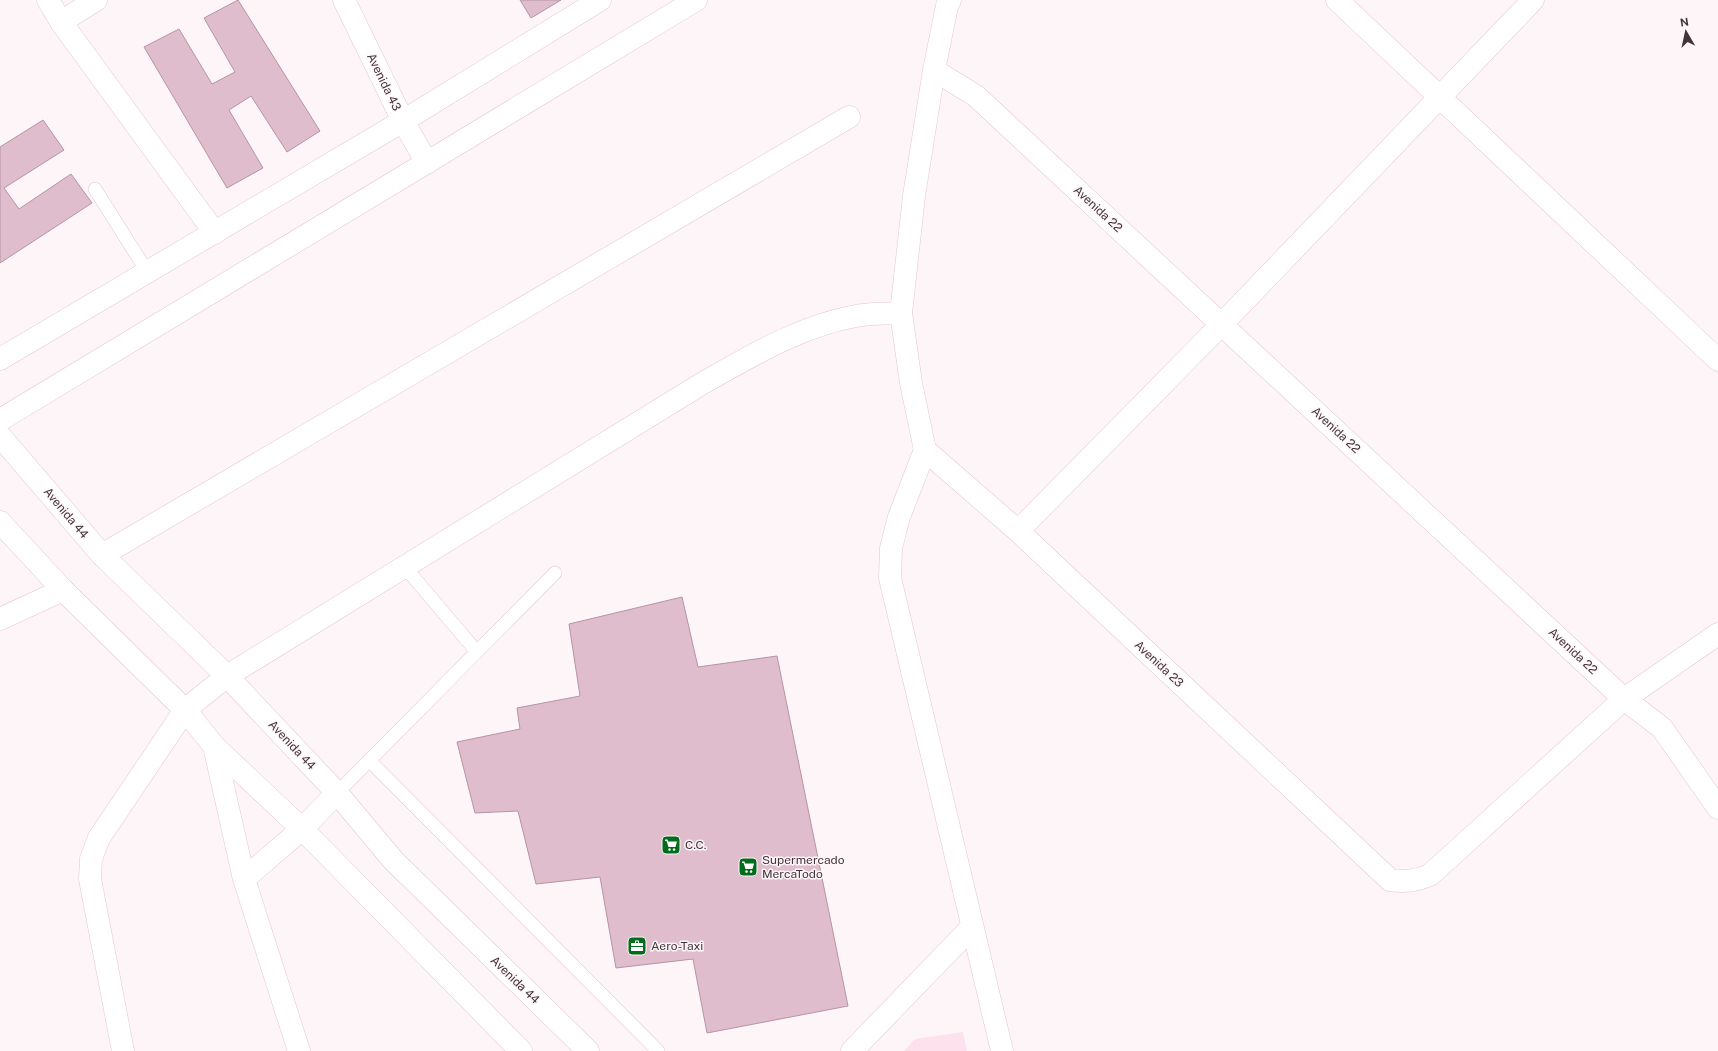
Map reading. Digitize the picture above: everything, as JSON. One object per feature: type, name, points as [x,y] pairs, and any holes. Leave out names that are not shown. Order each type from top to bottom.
[{"type":"street","points":[[48,0],[61,22],[215,233]]},
{"type":"street","points":[[61,22],[96,0]]},
{"type":"street","name":"Avenida 43","points":[[344,0],[403,122],[427,163]]},
{"type":"street","points":[[0,359],[403,122],[600,0]]},
{"type":"street","points":[[0,420],[696,0]]},
{"type":"street","points":[[950,0],[947,6],[934,70],[914,196],[901,313],[912,383],[925,450],[899,517],[892,548],[890,578],[1002,1051]]},
{"type":"street","points":[[1337,0],[1718,360]]},
{"type":"street","points":[[1018,531],[1222,324],[1533,0]]},
{"type":"street","name":"Avenida 22","points":[[934,70],[976,96],[1624,699],[1662,728],[1718,808]]},
{"type":"street","points":[[102,555],[849,117]]},
{"type":"street","points":[[123,1051],[90,879],[91,859],[99,838],[185,710],[227,676],[703,383],[769,347],[816,327],[856,316],[901,313]]},
{"type":"street","name":"Avenida 44","points":[[0,436],[102,555],[227,676],[337,793],[393,860],[588,1051]]},
{"type":"street","name":"Avenida 23","points":[[925,450],[1018,531],[1390,880],[1405,882],[1419,880],[1430,875],[1624,699]]},
{"type":"street","points":[[0,522],[63,590],[185,710],[214,746],[302,829],[521,1051]]},
{"type":"street","points":[[0,619],[63,590]]},
{"type":"street","points":[[1624,699],[1718,634]]},
{"type":"street","points":[[214,746],[244,879],[299,1051]]},
{"type":"street","points":[[244,879],[302,829],[337,793]]},
{"type":"street","points":[[852,1051],[972,927]]},
{"type":"lane","points":[[96,189],[148,273]]},
{"type":"lane","points":[[404,566],[478,652]]},
{"type":"lane","points":[[337,793],[555,573]]},
{"type":"lane","points":[[369,760],[658,1051]]},
{"type":"shaded area","points":[[963,1032],[967,1051],[904,1051],[915,1039]]},
{"type":"building","points":[[238,0],[320,131],[287,152],[251,96],[229,110],[263,168],[227,188],[144,47],[179,29],[212,84],[235,72],[204,18]]},
{"type":"building","points":[[520,0],[561,0],[531,18]]},
{"type":"building","points":[[43,120],[64,150],[4,188],[19,209],[71,174],[92,203],[0,263],[0,147]]},
{"type":"building","name":"C.C.","points":[[682,597],[698,667],[777,656],[848,1006],[707,1033],[693,959],[616,968],[600,877],[536,884],[518,811],[475,813],[457,742],[520,729],[517,708],[580,696],[569,624]]},
{"type":"place","name":"C.C.","points":[[671,845]]},
{"type":"place","name":"Supermercado MercaTodo","points":[[748,867]]},
{"type":"place","name":"Aero-Taxi","points":[[637,946]]}]
